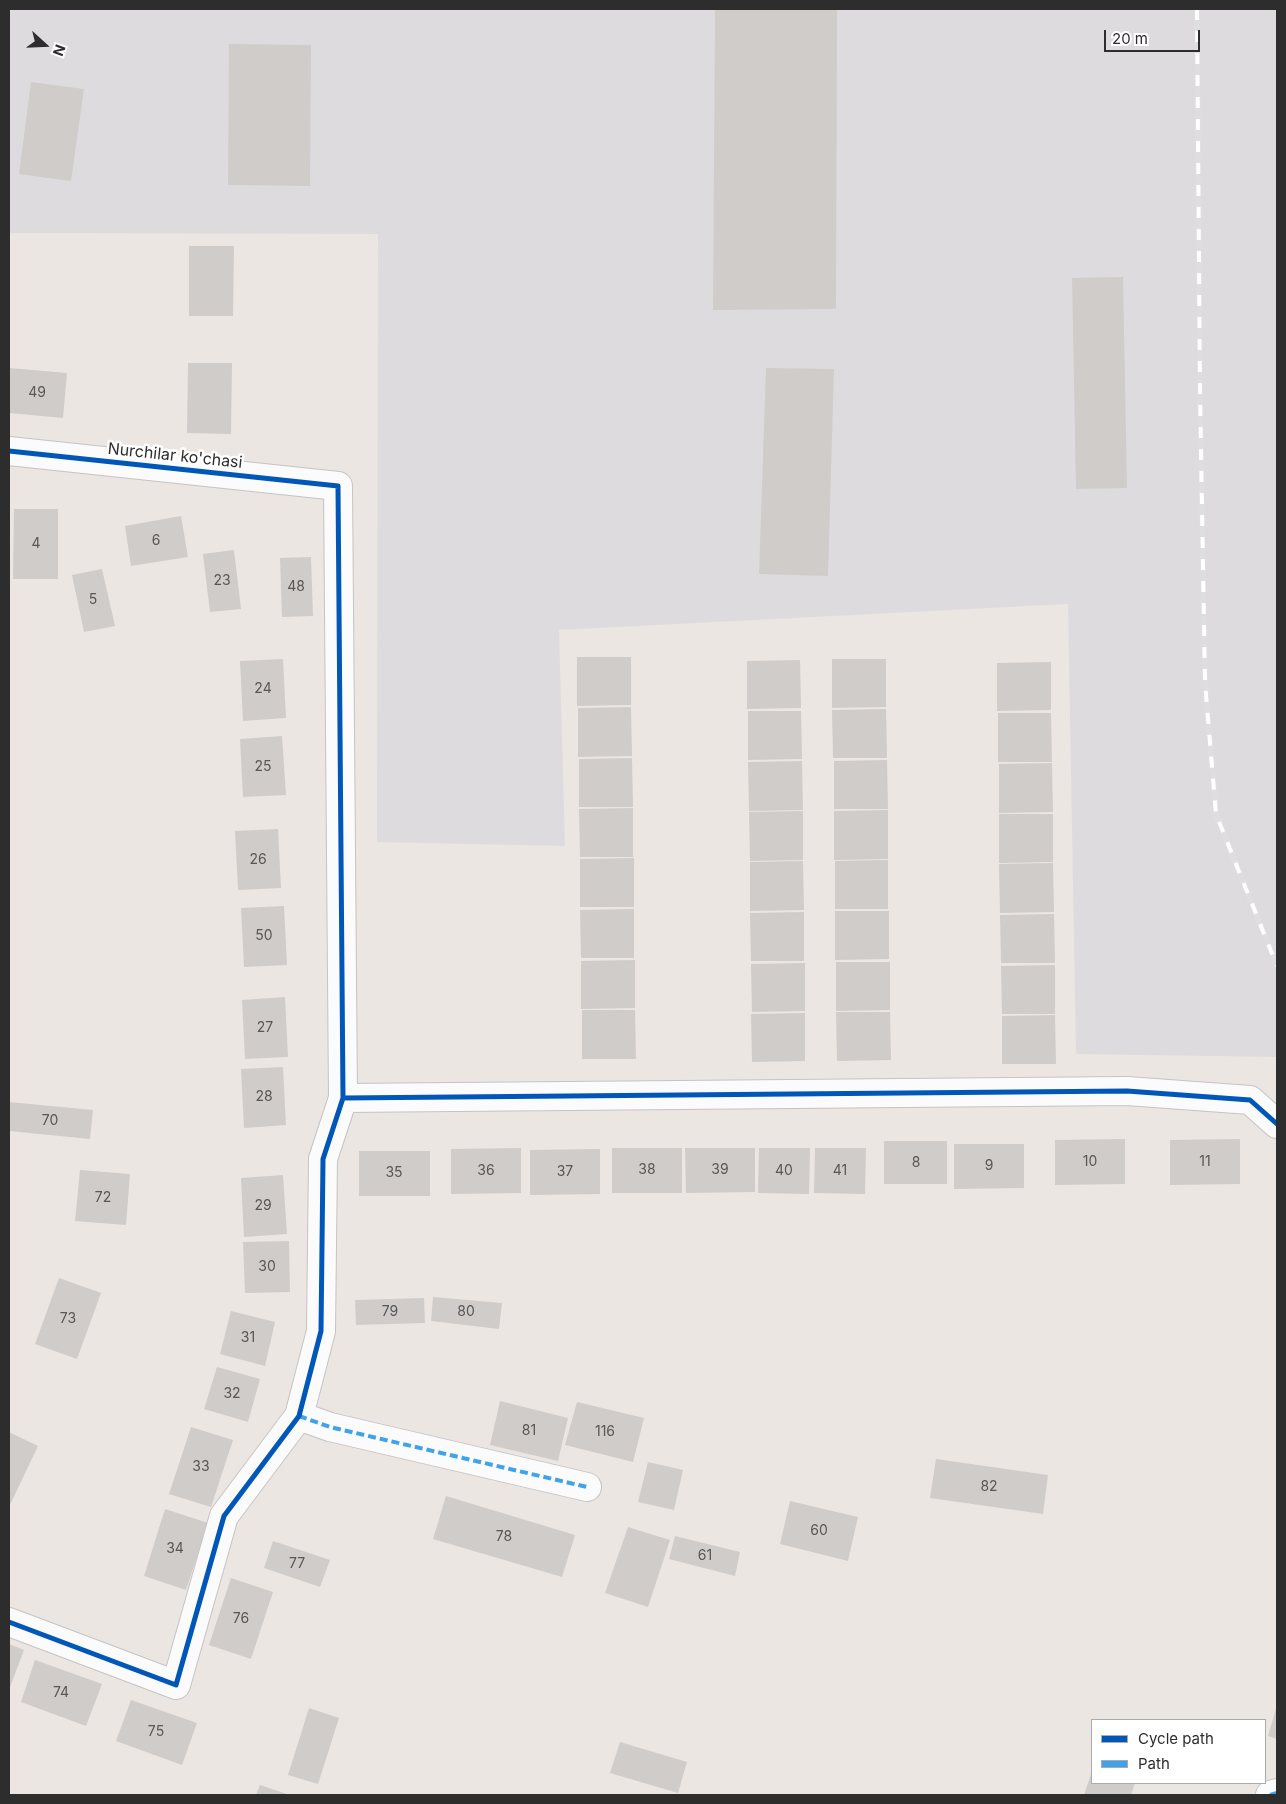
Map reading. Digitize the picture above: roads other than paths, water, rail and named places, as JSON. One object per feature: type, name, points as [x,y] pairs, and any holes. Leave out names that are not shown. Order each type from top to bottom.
[{"type":"street","name":"Nurchilar ko'chasi","points":[[9,451],[338,486],[343,1098]]},
{"type":"street","points":[[9,1622],[176,1685],[224,1516],[299,1416],[321,1331],[323,1159],[343,1098],[1126,1091],[1250,1100],[1277,1124]]},
{"type":"street","points":[[299,1416],[330,1427],[587,1487]]},
{"type":"street","points":[[1270,1795],[1277,1793]]},
{"type":"railway","points":[[1197,9],[1200,390],[1205,683],[1216,814],[1277,966]]}]
